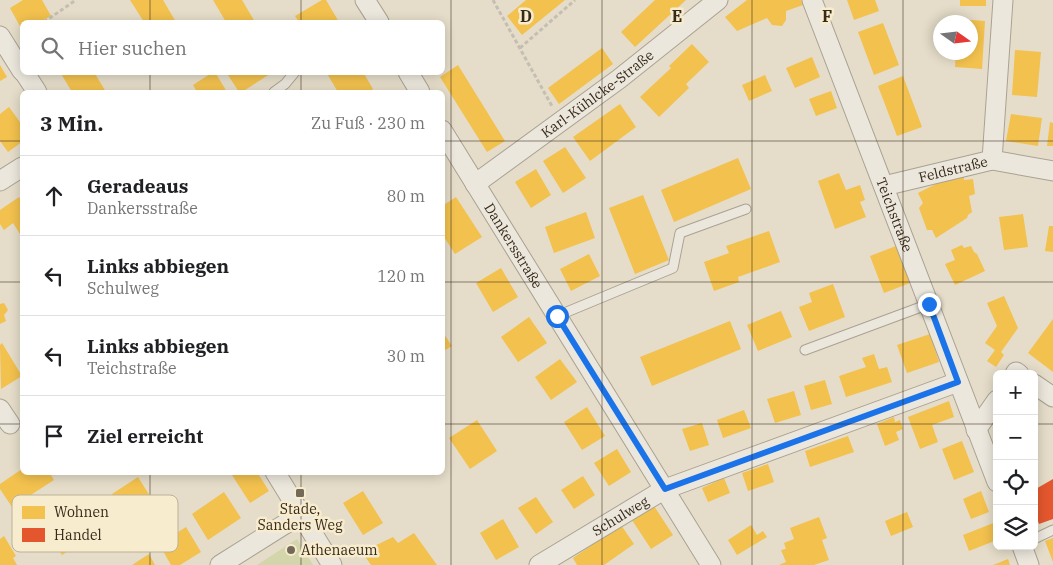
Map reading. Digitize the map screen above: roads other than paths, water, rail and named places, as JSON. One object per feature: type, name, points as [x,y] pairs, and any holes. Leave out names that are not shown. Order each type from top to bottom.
[{"type":"street","points":[[365,0],[377,20]]},
{"type":"street","name":"Karl-Kühlcke-Straße","points":[[475,184],[619,79],[718,0]]},
{"type":"street","name":"Teichstraße","points":[[812,0],[993,472]]},
{"type":"street","points":[[992,160],[1003,0]]},
{"type":"street","points":[[0,36],[20,67]]},
{"type":"street","points":[[25,75],[36,90]]},
{"type":"street","points":[[410,75],[419,90]]},
{"type":"street","name":"Dankersstraße","points":[[445,135],[711,565]]},
{"type":"street","name":"Feldstraße","points":[[884,186],[992,160],[1053,171]]},
{"type":"street","points":[[0,181],[20,168]]},
{"type":"street","name":"Schulweg","points":[[539,565],[665,489],[958,382]]},
{"type":"street","points":[[1038,387],[1053,397]]},
{"type":"street","points":[[976,430],[993,406]]},
{"type":"street","points":[[277,475],[332,565]]},
{"type":"street","points":[[220,565],[301,514]]},
{"type":"street","points":[[1023,550],[1029,565]]},
{"type":"lane","points":[[277,90],[292,75]]},
{"type":"lane","points":[[557,316],[672,268],[680,233],[746,209]]},
{"type":"lane","points":[[805,350],[929,304]]},
{"type":"lane","points":[[1038,537],[1053,530]]},
{"type":"place","name":"Stade, Sanders Weg","points":[[300,493]]},
{"type":"place","name":"Athenaeum","points":[[291,550]]}]
